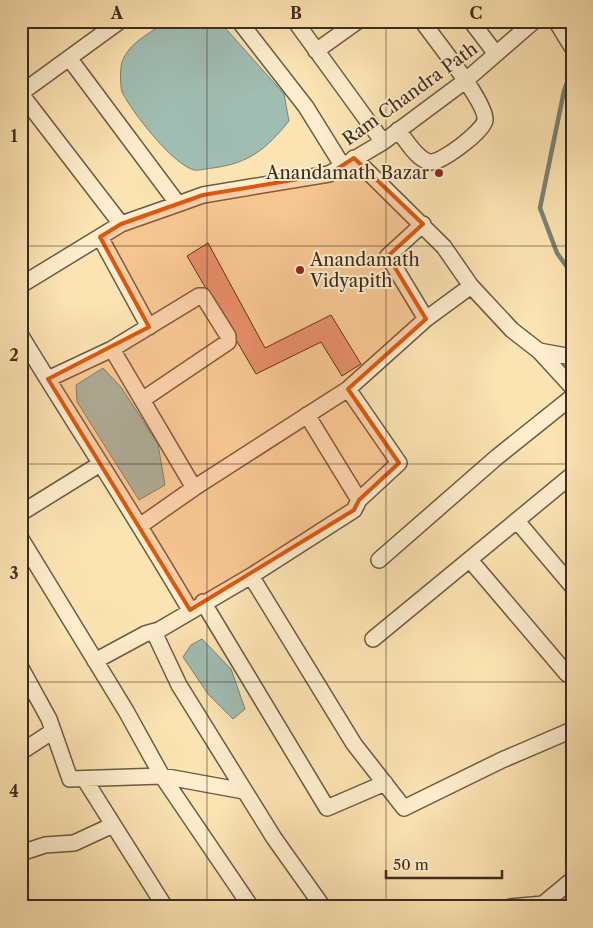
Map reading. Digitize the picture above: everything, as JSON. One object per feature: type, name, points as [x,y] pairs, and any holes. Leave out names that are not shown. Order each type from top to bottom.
[{"type":"street","points":[[120,21],[21,94],[120,224]]},
{"type":"street","points":[[239,21],[348,162],[423,224],[444,247],[471,286],[512,330],[539,351],[572,387]]},
{"type":"street","points":[[295,21],[383,142]]},
{"type":"street","points":[[316,51],[358,21]]},
{"type":"street","points":[[398,130],[422,159],[431,163],[442,159],[482,129],[485,120],[483,109],[422,21]]},
{"type":"street","points":[[471,21],[496,54]]},
{"type":"street","name":"Ram Chandra Path","points":[[21,284],[120,224],[203,195],[330,174],[383,142],[465,81],[534,21]]},
{"type":"street","points":[[556,21],[570,44]]},
{"type":"street","points":[[68,58],[178,204]]},
{"type":"street","points":[[423,224],[388,256],[426,319]]},
{"type":"street","points":[[100,237],[149,327]]},
{"type":"street","points":[[141,525],[194,488],[348,388],[426,319],[471,286]]},
{"type":"street","points":[[48,379],[112,348],[202,295],[205,297],[229,339],[226,344],[142,400]]},
{"type":"street","points":[[21,336],[100,464],[197,606],[326,808],[385,783]]},
{"type":"street","points":[[112,348],[194,488]]},
{"type":"street","points":[[539,351],[572,357]]},
{"type":"street","points":[[96,661],[145,634],[154,632],[252,576],[354,510],[359,500],[399,463],[348,388]]},
{"type":"street","points":[[380,560],[498,456],[572,398]]},
{"type":"street","points":[[307,415],[359,500]]},
{"type":"street","points":[[21,513],[100,464]]},
{"type":"street","points":[[373,639],[517,521],[569,484]]},
{"type":"street","points":[[517,521],[572,586]]},
{"type":"street","points":[[21,539],[96,661],[162,776],[250,907]]},
{"type":"street","points":[[470,560],[567,674]]},
{"type":"street","points":[[252,576],[354,744],[404,808],[502,760],[572,730]]},
{"type":"street","points":[[154,632],[179,685],[244,791],[323,907]]},
{"type":"street","points":[[21,668],[49,719],[70,779],[85,780],[112,776],[162,776],[244,791]]},
{"type":"street","points":[[21,752],[53,731]]},
{"type":"street","points":[[85,780],[165,907]]},
{"type":"street","points":[[21,851],[24,852],[45,845],[74,843],[113,825]]},
{"type":"street","points":[[510,907],[544,905],[572,880]]},
{"type":"highlighted area","points":[[354,158],[423,224],[388,256],[426,319],[348,389],[399,463],[359,500],[354,510],[190,610],[48,379],[149,327],[100,237],[121,224],[203,195],[329,174]]},
{"type":"water","points":[[167,21],[219,21],[284,94],[289,121],[265,147],[247,158],[226,166],[194,170],[185,166],[164,148],[134,112],[122,92],[120,77],[122,62],[135,43]]},
{"type":"water","points":[[103,368],[121,387],[158,444],[165,485],[139,500],[77,402],[76,385]]},
{"type":"water","points":[[202,639],[231,669],[245,709],[233,719],[208,694],[183,657],[191,645]]},
{"type":"building","points":[[208,243],[265,348],[331,315],[361,364],[342,376],[321,342],[256,374],[187,256]]},
{"type":"waterway","points":[[572,69],[564,91],[540,208],[557,253],[572,274]]},
{"type":"place","name":"Anandamath Bazar","points":[[439,173]]},
{"type":"place","name":"Anandamath Vidyapith","points":[[300,270]]}]
